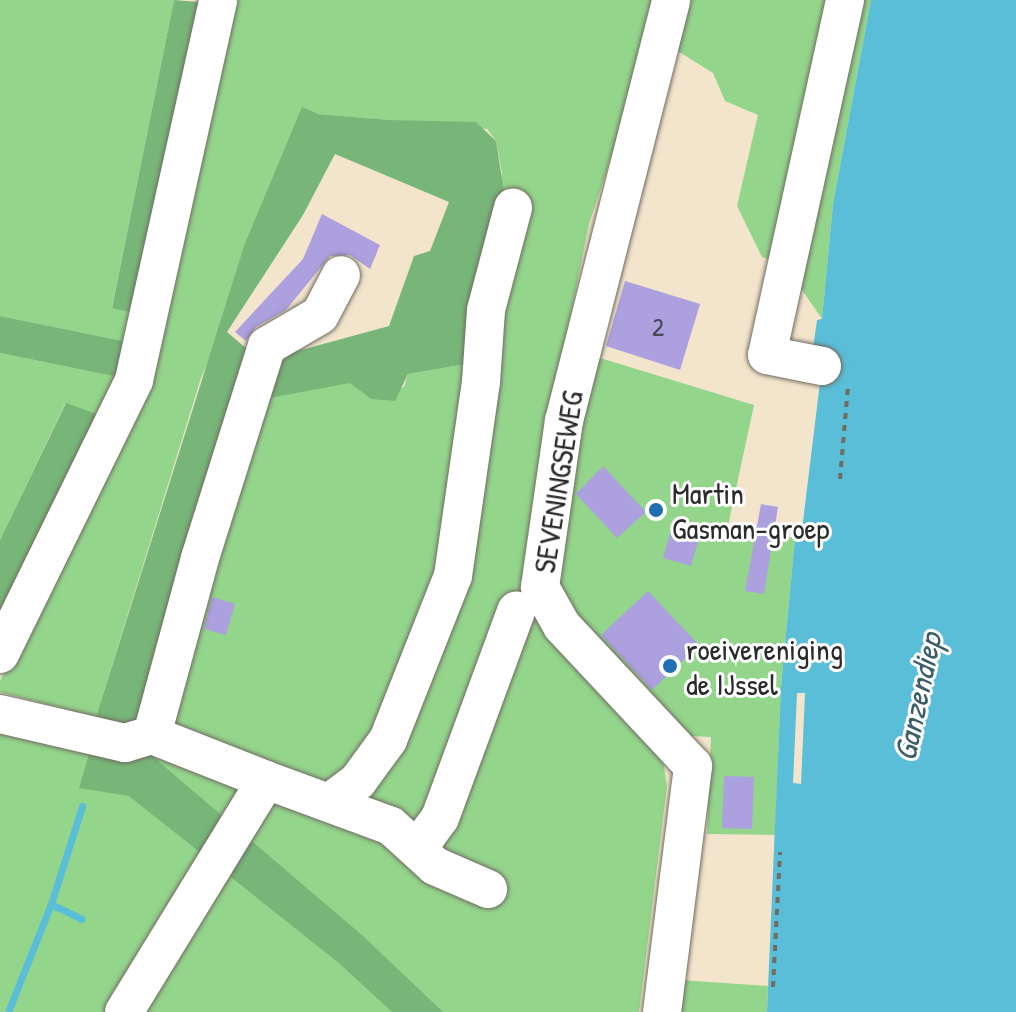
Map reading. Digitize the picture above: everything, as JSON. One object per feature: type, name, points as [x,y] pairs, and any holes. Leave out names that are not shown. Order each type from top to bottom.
[{"type":"street","points":[[0,654],[134,380],[218,0]]},
{"type":"street","name":"SEVENINGSEWEG","points":[[662,1012],[693,766],[562,626],[540,587],[564,421],[671,0]]},
{"type":"street","points":[[835,372],[767,355],[845,0]]},
{"type":"street","points":[[329,803],[358,781],[388,740],[453,576],[481,382],[486,310],[513,208]]},
{"type":"street","points":[[152,735],[200,558],[267,346],[320,315],[341,275]]},
{"type":"street","points":[[418,848],[440,818],[516,611]]},
{"type":"street","points":[[0,714],[125,743],[152,735],[391,826],[435,866],[488,889]]},
{"type":"street","points":[[124,1012],[266,780]]},
{"type":"path","points":[[835,372],[840,479]]},
{"type":"path","points":[[773,987],[780,852]]},
{"type":"green space","points":[[0,0],[174,0],[112,307],[140,314],[133,343],[0,316]]},
{"type":"green space","points":[[174,0],[210,3],[140,314],[112,308]]},
{"type":"green space","points":[[226,0],[663,0],[589,224],[543,452],[525,574],[662,754],[667,786],[639,1012],[0,1012],[0,722],[151,755],[259,400],[350,382],[371,399],[404,387],[408,374],[472,363],[502,173],[496,141],[487,129],[318,114],[201,378],[96,717],[0,692],[0,681],[89,494]]},
{"type":"green space","points":[[685,0],[839,0],[782,263],[762,257],[737,206],[758,115],[725,101],[713,73],[673,48]]},
{"type":"green space","points":[[855,0],[871,0],[833,204],[822,319],[802,290],[793,288]]},
{"type":"green space","points":[[302,107],[318,114],[389,120],[476,122],[496,141],[505,198],[472,363],[408,374],[395,401],[371,399],[350,383],[259,400],[272,358],[389,326],[414,256],[430,251],[449,202],[335,154],[303,215],[227,332],[254,355],[135,726],[96,717],[244,246]]},
{"type":"green space","points":[[0,316],[133,343],[122,378],[0,353]]},
{"type":"green space","points":[[0,353],[122,378],[105,417],[65,404],[0,540]]},
{"type":"green space","name":"Martin Gasman-groep","points":[[597,357],[754,405],[728,526],[795,538],[781,686],[775,835],[707,834],[711,737],[689,736],[553,592],[554,562]]},
{"type":"green space","points":[[66,403],[105,417],[0,637],[0,540]]},
{"type":"green space","points":[[92,744],[151,755],[363,936],[443,1012],[392,1012],[340,964],[129,796],[79,788]]},
{"type":"green space","points":[[680,980],[768,986],[767,1012],[675,1012]]},
{"type":"water","name":"Ganzendiep","points":[[871,0],[1016,0],[1016,1012],[767,1012],[781,686],[795,538],[801,538],[822,366],[812,356],[817,320],[822,319],[833,204]]},
{"type":"pier","points":[[797,693],[805,693],[801,784],[793,783]]},
{"type":"building","points":[[322,214],[380,245],[370,269],[350,255],[330,256],[286,310],[256,327],[246,341],[235,332],[303,259]]},
{"type":"building","points":[[625,281],[700,304],[680,370],[606,346]]},
{"type":"building","points":[[603,466],[646,512],[617,538],[576,494]]},
{"type":"building","points":[[761,504],[778,507],[764,594],[745,591]]},
{"type":"building","points":[[673,523],[701,531],[691,566],[663,558]]},
{"type":"building","points":[[648,591],[699,645],[652,690],[601,635]]},
{"type":"building","points":[[212,597],[235,604],[226,635],[204,629]]},
{"type":"building","points":[[724,776],[754,777],[752,829],[722,828]]},
{"type":"waterway","points":[[8,1012],[51,904],[82,806]]},
{"type":"waterway","points":[[51,904],[82,919]]},
{"type":"place","name":"Martin Gasman-groep","points":[[656,510]]},
{"type":"place","name":"roeivereniging de IJssel","points":[[670,666]]}]
